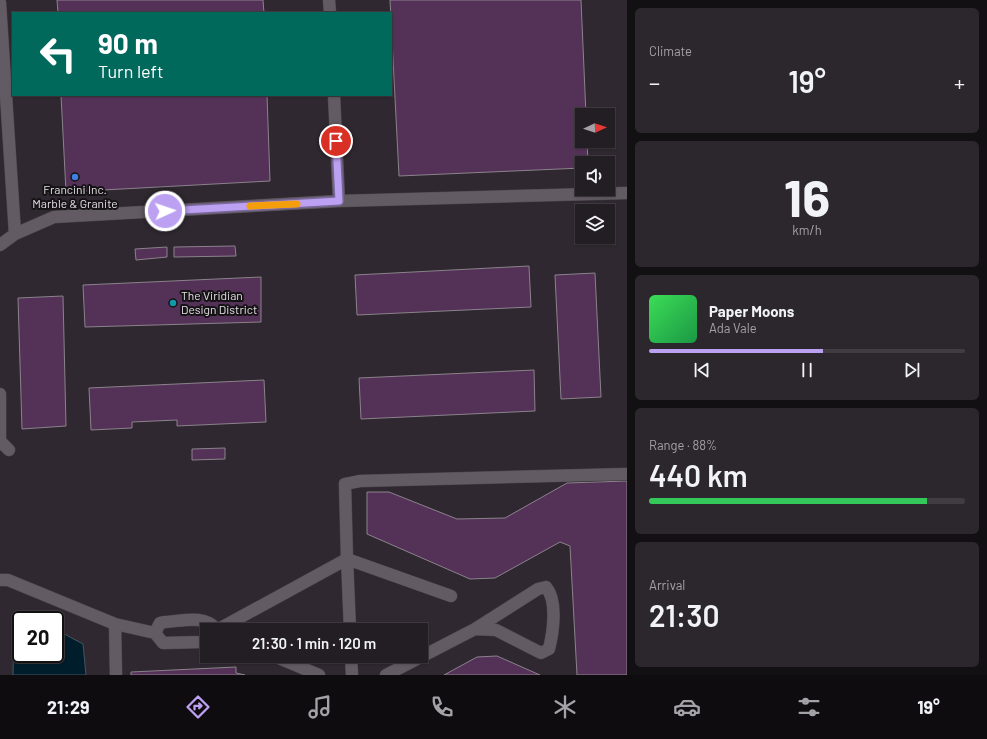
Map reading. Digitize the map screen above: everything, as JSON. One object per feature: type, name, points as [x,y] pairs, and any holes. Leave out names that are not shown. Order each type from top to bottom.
[{"type":"lane","points":[[329,0],[330,12]]},
{"type":"lane","points":[[0,3],[15,234]]},
{"type":"lane","points":[[334,96],[339,201]]},
{"type":"lane","points":[[0,245],[15,234],[54,217],[339,201],[627,193]]},
{"type":"lane","points":[[0,394],[0,441],[9,450]]},
{"type":"lane","points":[[350,623],[344,484],[360,481],[627,474]]},
{"type":"lane","points":[[230,623],[347,559],[451,596]]},
{"type":"lane","points":[[0,580],[8,580],[115,624],[155,632]]},
{"type":"lane","points":[[386,675],[475,629],[538,589],[546,587],[550,592],[553,608],[551,640],[549,649],[541,653],[496,630],[475,629]]},
{"type":"lane","points":[[155,632],[158,626],[165,622],[202,619],[211,623]]},
{"type":"lane","points":[[115,624],[116,675]]},
{"type":"lane","points":[[155,632],[159,640],[171,644],[200,642]]},
{"type":"lane","points":[[291,663],[319,675]]},
{"type":"lane","points":[[352,663],[352,675]]},
{"type":"water","points":[[64,634],[83,644],[86,675],[13,675],[13,663],[64,663]]},
{"type":"building","points":[[57,0],[263,0],[264,12],[58,12]]},
{"type":"building","points":[[390,0],[581,0],[586,108],[575,108],[575,148],[587,148],[588,156],[575,156],[575,168],[399,176],[392,12],[391,12]]},
{"type":"building","points":[[61,96],[267,96],[270,181],[66,192]]},
{"type":"building","points":[[235,246],[236,256],[174,257],[174,247]]},
{"type":"building","points":[[167,247],[167,257],[136,260],[135,249]]},
{"type":"building","points":[[529,266],[531,307],[357,315],[355,275]]},
{"type":"building","points":[[595,273],[601,397],[561,399],[555,275]]},
{"type":"building","name":"The Viridian Design District","points":[[261,277],[261,322],[85,327],[83,285]]},
{"type":"building","points":[[63,296],[66,426],[22,429],[18,298]]},
{"type":"building","points":[[534,370],[535,411],[361,419],[359,378]]},
{"type":"building","points":[[264,380],[266,422],[177,426],[177,420],[132,422],[132,428],[91,430],[89,388]]},
{"type":"building","points":[[225,448],[225,459],[192,460],[192,449]]},
{"type":"building","points":[[627,481],[627,675],[577,675],[570,546],[560,542],[495,578],[470,579],[367,534],[367,492],[389,492],[457,519],[505,518],[567,483]]},
{"type":"building","points":[[497,656],[540,675],[444,675],[477,657]]},
{"type":"building","points":[[236,667],[236,673],[245,675],[131,675],[131,672]]},
{"type":"slow traffic","points":[[250,206],[297,204]]},
{"type":"place","name":"Francini Inc. Marble & Granite","points":[[75,177]]},
{"type":"place","name":"The Viridian Design District","points":[[173,303]]},
{"type":"route","points":[[165,211],[339,201],[336,141]]}]
